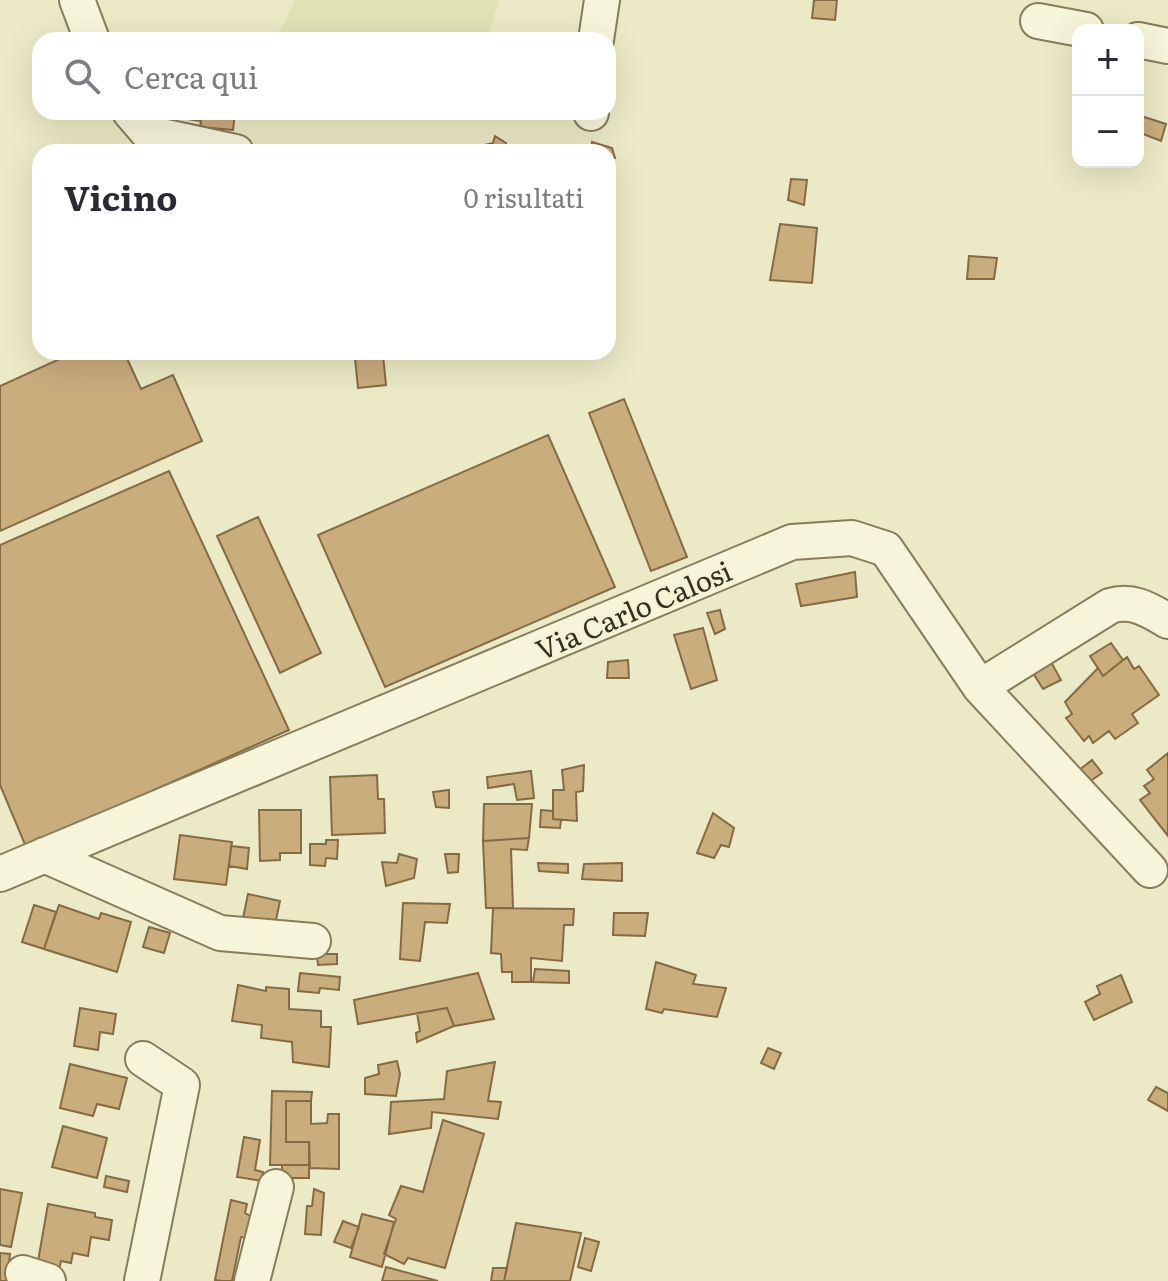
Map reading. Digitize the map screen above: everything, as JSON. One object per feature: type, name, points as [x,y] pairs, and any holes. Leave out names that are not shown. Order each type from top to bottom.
[{"type":"street","points":[[77,0],[89,32]]},
{"type":"street","points":[[597,32],[602,0]]},
{"type":"street","points":[[1038,21],[1072,27]]},
{"type":"street","points":[[1144,41],[1168,46]]},
{"type":"street","points":[[137,120],[148,133],[199,144]]},
{"type":"street","name":"Via Carlo Calosi","points":[[0,874],[792,542],[852,538],[886,549],[980,687],[1150,870]]},
{"type":"street","points":[[980,687],[1110,606],[1121,603],[1137,605],[1168,621]]},
{"type":"street","points":[[44,855],[220,933],[313,941]]},
{"type":"street","points":[[142,1281],[182,1085],[143,1059]]},
{"type":"street","points":[[252,1281],[276,1187]]},
{"type":"green space","points":[[295,0],[499,0],[488,32],[280,32]]},
{"type":"building","points":[[814,0],[837,0],[835,20],[812,18]]},
{"type":"building","points":[[1144,117],[1166,124],[1161,141],[1144,134]]},
{"type":"building","points":[[194,120],[234,120],[233,130],[200,127],[201,121]]},
{"type":"building","points":[[495,136],[506,144],[489,144],[493,143]]},
{"type":"building","points":[[791,179],[807,180],[804,205],[788,200]]},
{"type":"building","points":[[780,224],[817,228],[812,283],[770,280]]},
{"type":"building","points":[[969,256],[997,258],[994,279],[967,279]]},
{"type":"building","points":[[57,360],[128,360],[141,389],[173,375],[202,441],[0,531],[0,386]]},
{"type":"building","points":[[355,360],[384,360],[386,385],[358,388]]},
{"type":"building","points":[[624,399],[687,557],[651,571],[589,413]]},
{"type":"building","points":[[548,435],[615,587],[385,687],[318,535]]},
{"type":"building","points":[[169,471],[289,730],[26,847],[0,785],[0,545]]},
{"type":"building","points":[[258,517],[321,653],[280,673],[217,536]]},
{"type":"building","points":[[855,572],[857,597],[801,606],[796,584]]},
{"type":"building","points":[[720,610],[725,629],[715,634],[707,613]]},
{"type":"building","points":[[703,628],[717,680],[691,689],[674,635]]},
{"type":"building","points":[[1111,643],[1123,660],[1103,676],[1090,656]]},
{"type":"building","points":[[1127,657],[1134,669],[1139,666],[1159,695],[1132,714],[1138,723],[1115,739],[1109,731],[1093,743],[1089,736],[1084,741],[1066,718],[1072,714],[1065,702],[1098,668],[1103,676]]},
{"type":"building","points":[[628,660],[629,678],[607,678],[608,662]]},
{"type":"building","points":[[1051,662],[1061,680],[1043,689],[1033,673]]},
{"type":"building","points":[[1168,753],[1168,836],[1140,800],[1150,793],[1144,786],[1154,779],[1147,770]]},
{"type":"building","points":[[1092,760],[1102,773],[1079,789],[1069,778]]},
{"type":"building","points":[[584,765],[583,791],[576,792],[577,821],[553,819],[553,790],[564,790],[562,770]]},
{"type":"building","points":[[531,771],[534,798],[517,800],[514,784],[488,788],[487,777]]},
{"type":"building","points":[[377,775],[378,799],[384,799],[385,833],[332,835],[330,777]]},
{"type":"building","points":[[449,790],[449,808],[436,807],[433,792]]},
{"type":"building","points":[[484,804],[532,804],[529,838],[483,841]]},
{"type":"building","points":[[259,810],[301,810],[301,853],[280,853],[280,860],[260,861]]},
{"type":"building","points":[[541,810],[553,811],[553,819],[561,820],[560,828],[540,827]]},
{"type":"building","points":[[713,813],[734,828],[729,847],[721,845],[714,858],[697,853]]},
{"type":"building","points":[[180,835],[232,842],[226,885],[174,879]]},
{"type":"building","points":[[529,838],[527,850],[511,849],[513,908],[486,908],[483,841]]},
{"type":"building","points":[[326,840],[338,840],[337,859],[326,858],[325,866],[310,865],[310,844],[326,844]]},
{"type":"building","points":[[231,846],[249,848],[247,869],[229,866]]},
{"type":"building","points":[[399,854],[417,859],[414,878],[386,886],[382,862],[397,863]]},
{"type":"building","points":[[445,854],[459,854],[458,872],[448,873]]},
{"type":"building","points":[[538,863],[568,864],[568,873],[539,871]]},
{"type":"building","points":[[622,863],[622,881],[582,879],[584,864]]},
{"type":"building","points":[[248,894],[280,901],[273,934],[241,928]]},
{"type":"building","points":[[403,903],[450,904],[447,923],[425,922],[420,961],[400,959]]},
{"type":"building","points":[[34,905],[56,912],[44,949],[22,942]]},
{"type":"building","points":[[59,905],[99,919],[101,913],[131,922],[117,972],[44,949]]},
{"type":"building","points":[[493,908],[574,909],[573,925],[564,925],[562,961],[531,958],[531,982],[512,982],[512,972],[502,972],[501,954],[491,953]]},
{"type":"building","points":[[614,913],[648,913],[645,936],[613,935]]},
{"type":"building","points":[[149,927],[170,933],[164,953],[143,947]]},
{"type":"building","points":[[317,954],[337,954],[337,964],[318,965]]},
{"type":"building","points":[[656,962],[696,975],[693,984],[726,988],[717,1017],[646,1009]]},
{"type":"building","points":[[535,969],[569,971],[569,983],[533,982]]},
{"type":"building","points":[[300,973],[340,977],[339,990],[320,988],[319,993],[298,991]]},
{"type":"building","points":[[478,973],[494,1019],[454,1026],[447,1008],[358,1024],[354,1000]]},
{"type":"building","points":[[1121,975],[1132,1002],[1094,1020],[1085,1002],[1100,994],[1097,986]]},
{"type":"building","points":[[238,985],[266,991],[266,987],[289,989],[289,1009],[321,1011],[321,1027],[331,1027],[329,1067],[293,1062],[292,1042],[261,1038],[262,1025],[232,1021]]},
{"type":"building","points":[[80,1008],[116,1014],[113,1034],[100,1032],[98,1050],[74,1046]]},
{"type":"building","points":[[447,1008],[454,1026],[417,1042],[416,1033],[420,1031],[417,1013]]},
{"type":"building","points":[[768,1048],[781,1053],[774,1069],[761,1063]]},
{"type":"building","points":[[397,1061],[400,1074],[396,1096],[365,1094],[365,1078],[379,1074],[378,1065]]},
{"type":"building","points":[[495,1062],[488,1101],[501,1102],[498,1119],[432,1112],[431,1128],[389,1134],[391,1102],[444,1099],[447,1071]]},
{"type":"building","points":[[70,1064],[127,1078],[119,1109],[97,1104],[93,1116],[60,1108]]},
{"type":"building","points":[[1156,1087],[1168,1093],[1168,1111],[1148,1100]]},
{"type":"building","points":[[272,1091],[312,1092],[311,1101],[286,1101],[286,1142],[309,1142],[309,1165],[270,1165]]},
{"type":"building","points":[[286,1101],[311,1101],[311,1124],[327,1123],[328,1114],[339,1114],[339,1169],[310,1168],[309,1142],[286,1142]]},
{"type":"building","points":[[443,1120],[484,1134],[445,1268],[408,1258],[404,1264],[384,1254],[396,1219],[389,1215],[401,1186],[423,1192]]},
{"type":"building","points":[[63,1126],[107,1138],[97,1178],[52,1167]]},
{"type":"building","points":[[244,1137],[260,1140],[255,1170],[263,1172],[262,1181],[237,1177]]},
{"type":"building","points":[[282,1165],[309,1165],[309,1178],[282,1178]]},
{"type":"building","points":[[106,1176],[129,1181],[127,1192],[104,1187]]},
{"type":"building","points":[[0,1189],[22,1193],[11,1247],[0,1245]]},
{"type":"building","points":[[314,1189],[324,1193],[321,1235],[305,1234],[307,1206],[312,1206]]},
{"type":"building","points":[[231,1200],[247,1204],[245,1213],[252,1217],[248,1238],[241,1237],[232,1281],[215,1280]]},
{"type":"building","points":[[48,1204],[95,1213],[95,1217],[112,1220],[109,1240],[91,1237],[88,1256],[73,1253],[71,1263],[61,1261],[59,1270],[37,1267]]},
{"type":"building","points":[[362,1214],[394,1222],[382,1267],[350,1257]]},
{"type":"building","points":[[343,1221],[359,1227],[351,1248],[334,1242]]},
{"type":"building","points":[[516,1223],[581,1233],[570,1281],[504,1281]]},
{"type":"building","points":[[585,1238],[599,1242],[591,1271],[578,1267]]},
{"type":"building","points":[[0,1253],[10,1254],[7,1281],[0,1281]]},
{"type":"building","points":[[386,1267],[438,1281],[382,1281]]},
{"type":"building","points":[[493,1268],[507,1268],[504,1281],[491,1281]]}]
